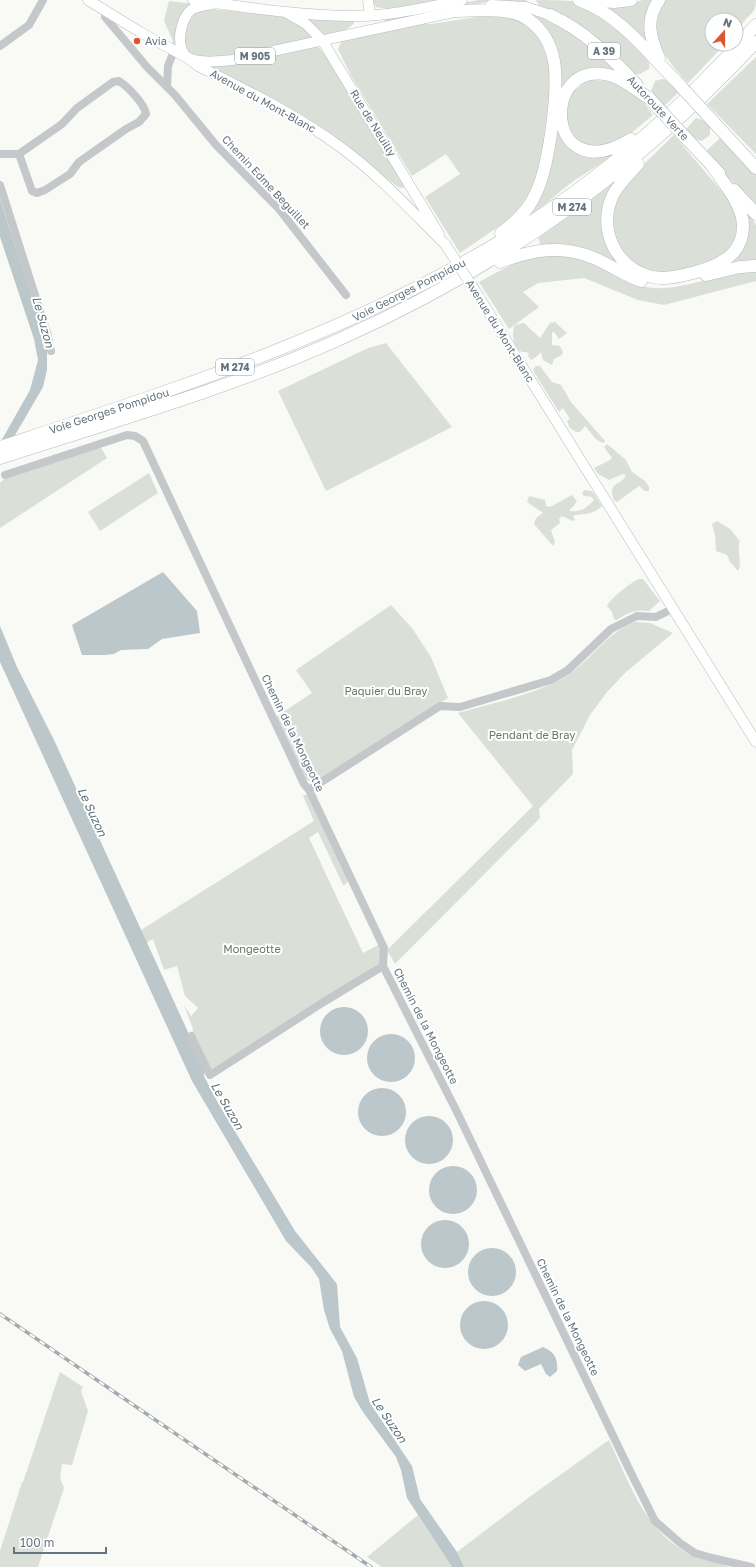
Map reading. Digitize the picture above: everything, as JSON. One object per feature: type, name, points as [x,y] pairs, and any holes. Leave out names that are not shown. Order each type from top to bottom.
[{"type":"highway","name":"A 39","points":[[579,0],[597,8],[617,21],[676,81],[756,168]]},
{"type":"highway","points":[[592,0],[614,2],[631,0]]},
{"type":"highway","points":[[659,0],[651,17],[649,30],[664,69]]},
{"type":"highway","points":[[455,11],[498,11],[513,13],[528,19],[538,28],[547,40],[554,61],[555,79],[548,156],[535,196],[526,211],[512,225],[460,264]]},
{"type":"highway","name":"Autoroute Verte","points":[[550,15],[575,28],[592,40],[649,98],[756,214]]},
{"type":"highway","name":"Voie Georges Pompidou","points":[[0,447],[178,388],[278,351],[379,307],[460,264],[513,234],[552,207],[654,128],[697,88],[756,25]]},
{"type":"highway","name":"Voie Georges Pompidou","points":[[0,458],[218,387],[306,353],[384,319],[471,273],[522,242],[585,198],[665,132],[756,42]]},
{"type":"highway","points":[[734,65],[756,50]]},
{"type":"highway","points":[[649,98],[614,77],[598,74],[586,76],[571,85],[564,96],[561,106],[561,122],[568,136],[575,145],[585,150],[595,152],[613,149],[654,128]]},
{"type":"highway","points":[[665,132],[621,183],[613,196],[609,207],[607,224],[609,236],[618,254],[628,265],[645,275],[658,278],[670,278],[708,267],[731,255],[742,237],[742,219],[737,206],[713,167]]},
{"type":"highway","points":[[742,152],[756,162]]},
{"type":"highway","points":[[471,273],[521,254],[555,249],[585,255],[635,278],[657,285],[676,284],[728,269],[756,266]]},
{"type":"main road","points":[[88,0],[105,9]]},
{"type":"main road","name":"M 905","points":[[93,0],[105,9]]},
{"type":"main road","name":"Rue de Neuilly","points":[[193,0],[287,13],[348,16],[413,10],[462,0]]},
{"type":"main road","points":[[368,0],[370,15]]},
{"type":"main road","points":[[188,58],[182,50],[181,41],[181,29],[186,16],[192,9],[218,3]]},
{"type":"main road","name":"M 905","points":[[188,58],[203,61],[232,60],[322,40],[343,37],[455,11],[491,5],[510,5],[539,10],[550,15]]},
{"type":"main road","name":"Avenue du Mont-Blanc","points":[[105,9],[188,58],[198,66],[259,98],[321,134],[343,149],[399,196],[445,244],[674,608],[756,742]]},
{"type":"main road","name":"Rue de Neuilly","points":[[287,13],[306,24],[322,40],[414,189],[445,244]]},
{"type":"main road","points":[[370,15],[388,26]]},
{"type":"main road","points":[[336,62],[334,50],[343,37],[370,15]]},
{"type":"main road","points":[[399,196],[414,189]]},
{"type":"street","points":[[0,46],[29,25],[43,0]]},
{"type":"street","name":"Chemin Edme Beguillet","points":[[105,9],[105,17],[147,67],[167,87],[216,145],[279,209],[346,295]]},
{"type":"street","points":[[167,87],[168,66],[174,51]]},
{"type":"street","points":[[0,154],[20,154],[62,124],[77,108],[113,82],[118,81],[124,85],[145,109],[146,114],[144,119],[126,129],[79,162],[70,174],[45,190],[37,193],[32,191],[20,154]]},
{"type":"street","points":[[0,185],[47,333],[51,351]]},
{"type":"street","name":"Chemin de la Mongeotte","points":[[5,475],[127,435],[135,436],[143,441],[304,784],[309,790],[384,948],[383,966],[460,1119],[630,1471],[656,1521],[680,1543],[695,1553],[751,1567]]},
{"type":"street","points":[[309,790],[440,706],[460,707],[551,680],[568,670],[611,629],[637,616],[656,617],[674,608]]},
{"type":"street","points":[[191,1036],[210,1075],[322,1002],[383,966]]},
{"type":"green space","points":[[372,0],[440,0],[387,9],[376,7]]},
{"type":"green space","points":[[478,0],[526,0],[529,4],[487,2],[386,22],[383,18]]},
{"type":"green space","points":[[536,0],[571,1],[592,11],[619,29],[632,40],[642,51],[648,61],[649,69],[640,74],[634,74],[562,15],[539,6]]},
{"type":"green space","points":[[642,0],[655,0],[647,43],[631,26],[604,5],[634,3]]},
{"type":"green space","points":[[664,0],[756,0],[753,11],[744,22],[744,12],[704,12],[704,52],[717,52],[688,83],[666,56],[657,40],[654,24]]},
{"type":"green space","points":[[169,1],[196,4],[177,48],[171,45],[173,41],[164,21]]},
{"type":"green space","points":[[209,9],[261,12],[280,16],[296,23],[314,38],[248,53],[228,56],[197,56],[188,51],[185,47],[185,32],[192,13]]},
{"type":"green space","points":[[526,12],[552,22],[574,34],[614,69],[605,70],[558,99],[558,73]]},
{"type":"green space","points":[[489,15],[507,16],[526,23],[546,46],[552,75],[541,171],[526,204],[507,224],[501,225],[460,253],[425,197],[460,174],[446,154],[412,176],[351,76],[338,49],[342,41],[421,24],[431,24]]},
{"type":"green space","points":[[305,17],[355,21],[345,30],[324,36]]},
{"type":"green space","points":[[317,46],[334,68],[361,111],[405,186],[403,188],[398,187],[372,167],[234,78],[210,66]]},
{"type":"green space","points":[[756,57],[756,154],[707,104]]},
{"type":"green space","points":[[662,79],[666,80],[679,92],[663,107],[653,97],[651,91],[655,81]]},
{"type":"green space","points":[[588,80],[614,81],[641,99],[653,115],[624,139],[589,148],[571,135],[564,112],[570,94]]},
{"type":"green space","points":[[696,118],[705,121],[710,127],[710,135],[702,141],[694,139],[686,129]]},
{"type":"green space","points":[[555,124],[562,136],[610,153],[611,156],[572,182],[528,217]]},
{"type":"green space","points":[[674,135],[734,206],[740,227],[730,251],[708,263],[671,273],[649,272],[626,258],[612,232],[612,209],[619,192],[644,164]]},
{"type":"green space","points":[[721,137],[756,173],[756,208],[705,152]]},
{"type":"green space","points":[[619,179],[605,205],[625,267],[553,245],[541,245],[538,238]]},
{"type":"green space","points":[[748,212],[756,225],[756,263],[724,267]]},
{"type":"green space","points":[[573,254],[642,286],[651,288],[669,288],[724,275],[756,270],[756,281],[664,305],[638,300],[584,278],[538,283],[523,292],[539,307],[509,329],[479,282],[525,257]]},
{"type":"green space","points":[[555,322],[567,333],[559,339],[555,333],[552,332],[552,345],[560,346],[563,352],[562,355],[554,359],[552,365],[543,360],[541,352],[531,360],[528,356],[529,353],[522,352],[515,344],[513,332],[515,325],[524,323],[540,338],[550,323]]},
{"type":"green space","points":[[386,343],[452,427],[326,491],[278,391],[368,348]]},
{"type":"green space","points":[[536,366],[540,366],[552,382],[561,385],[571,402],[605,441],[604,443],[598,441],[585,426],[580,432],[576,432],[570,428],[567,421],[570,419],[563,408],[559,412],[534,372],[533,369]]},
{"type":"green space","points":[[607,444],[626,460],[632,472],[645,481],[649,487],[649,491],[645,491],[639,486],[617,502],[614,500],[612,494],[613,487],[626,476],[623,474],[609,480],[598,474],[594,468],[612,458],[604,447]]},
{"type":"green space","points":[[100,446],[107,458],[0,528],[0,483],[6,477]]},
{"type":"green space","points":[[149,473],[158,493],[100,531],[88,512]]},
{"type":"green space","points":[[584,490],[592,491],[602,506],[593,512],[575,515],[573,517],[575,520],[573,521],[562,516],[559,519],[560,523],[551,530],[555,542],[553,546],[534,524],[536,518],[543,513],[527,502],[529,496],[545,500],[546,506],[550,507],[572,495],[577,501],[570,511],[578,511],[586,507],[594,500],[592,497],[584,496],[582,494]]},
{"type":"green space","points":[[717,521],[730,529],[740,541],[740,564],[738,571],[730,562],[727,555],[716,551],[715,536],[712,524]]},
{"type":"green space","points":[[639,579],[643,579],[660,601],[649,611],[636,611],[617,620],[614,619],[612,612],[607,606],[621,591]]},
{"type":"green space","name":"Paquier du Bray","points":[[391,605],[412,628],[431,657],[448,698],[318,781],[309,781],[304,777],[276,717],[312,693],[296,670]]},
{"type":"green space","name":"Pendant de Bray","points":[[635,622],[650,623],[673,633],[626,672],[607,692],[590,715],[572,750],[573,774],[539,809],[540,818],[395,964],[387,950],[533,806],[458,713],[529,693],[556,682],[577,668],[608,639]]},
{"type":"green space","name":"Mongeotte","points":[[307,795],[348,881],[345,885],[343,885],[318,832],[309,838],[363,953],[380,944],[382,952],[380,963],[211,1070],[192,1033],[193,1029],[184,1005],[191,1016],[198,1008],[185,996],[177,966],[164,970],[153,939],[146,943],[141,930],[314,821],[303,796]]},
{"type":"green space","points":[[60,1372],[83,1387],[81,1391],[88,1411],[72,1465],[62,1464],[60,1478],[64,1488],[38,1567],[0,1567],[0,1551]]},
{"type":"green space","points":[[609,1440],[641,1506],[662,1534],[676,1546],[692,1555],[729,1567],[464,1567],[457,1552],[528,1498]]},
{"type":"green space","points":[[418,1515],[452,1567],[382,1567],[367,1557]]},
{"type":"shaded area","name":"Le Suzon","points":[[0,199],[47,344],[47,370],[43,387],[0,461],[0,443],[30,390],[38,360],[34,339],[0,237]]},
{"type":"shaded area","points":[[163,572],[197,611],[200,633],[162,639],[148,649],[121,650],[114,654],[104,655],[82,655],[72,625]]},
{"type":"shaded area","points":[[0,626],[17,667],[54,740],[205,1069],[204,1076],[218,1103],[295,1231],[337,1284],[340,1327],[357,1358],[370,1403],[412,1466],[420,1499],[457,1552],[464,1567],[452,1567],[407,1498],[401,1470],[396,1457],[363,1412],[354,1397],[342,1351],[330,1329],[324,1310],[319,1279],[311,1267],[286,1241],[192,1081],[0,662]]},
{"type":"shaded area","points":[[339,1007],[349,1007],[361,1014],[368,1026],[368,1036],[361,1048],[349,1055],[339,1055],[331,1051],[324,1044],[320,1036],[320,1026],[324,1018],[331,1011]]},
{"type":"shaded area","points":[[386,1034],[396,1034],[408,1041],[415,1053],[415,1063],[408,1075],[396,1082],[386,1082],[378,1078],[371,1071],[367,1063],[367,1053],[371,1045],[378,1038]]},
{"type":"shaded area","points":[[377,1088],[387,1088],[399,1095],[406,1107],[406,1117],[399,1129],[387,1136],[377,1136],[369,1132],[362,1125],[358,1117],[358,1107],[362,1099],[369,1092]]},
{"type":"shaded area","points":[[424,1116],[434,1116],[446,1123],[453,1135],[453,1145],[446,1157],[434,1164],[424,1164],[416,1160],[409,1153],[405,1145],[405,1135],[409,1127],[416,1120]]},
{"type":"shaded area","points":[[448,1166],[458,1166],[470,1173],[477,1185],[477,1195],[470,1207],[458,1214],[448,1214],[440,1210],[433,1203],[429,1195],[429,1185],[433,1177],[440,1170]]},
{"type":"shaded area","points":[[440,1220],[450,1220],[462,1227],[469,1239],[469,1249],[462,1261],[450,1268],[440,1268],[432,1264],[425,1257],[421,1249],[421,1239],[425,1231],[432,1224]]},
{"type":"shaded area","points":[[487,1248],[497,1248],[509,1255],[516,1267],[516,1277],[509,1289],[497,1296],[487,1296],[479,1292],[472,1285],[468,1277],[468,1267],[472,1259],[479,1252]]},
{"type":"shaded area","points":[[479,1301],[489,1301],[501,1308],[508,1320],[508,1330],[501,1342],[489,1349],[479,1349],[471,1345],[464,1338],[460,1330],[460,1320],[464,1312],[471,1305]]},
{"type":"shaded area","points":[[543,1347],[555,1356],[557,1363],[557,1371],[550,1377],[546,1374],[541,1364],[525,1371],[518,1365],[521,1357]]},
{"type":"railway","points":[[0,1314],[371,1567]]},
{"type":"place","name":"Avia","points":[[137,41]]}]
